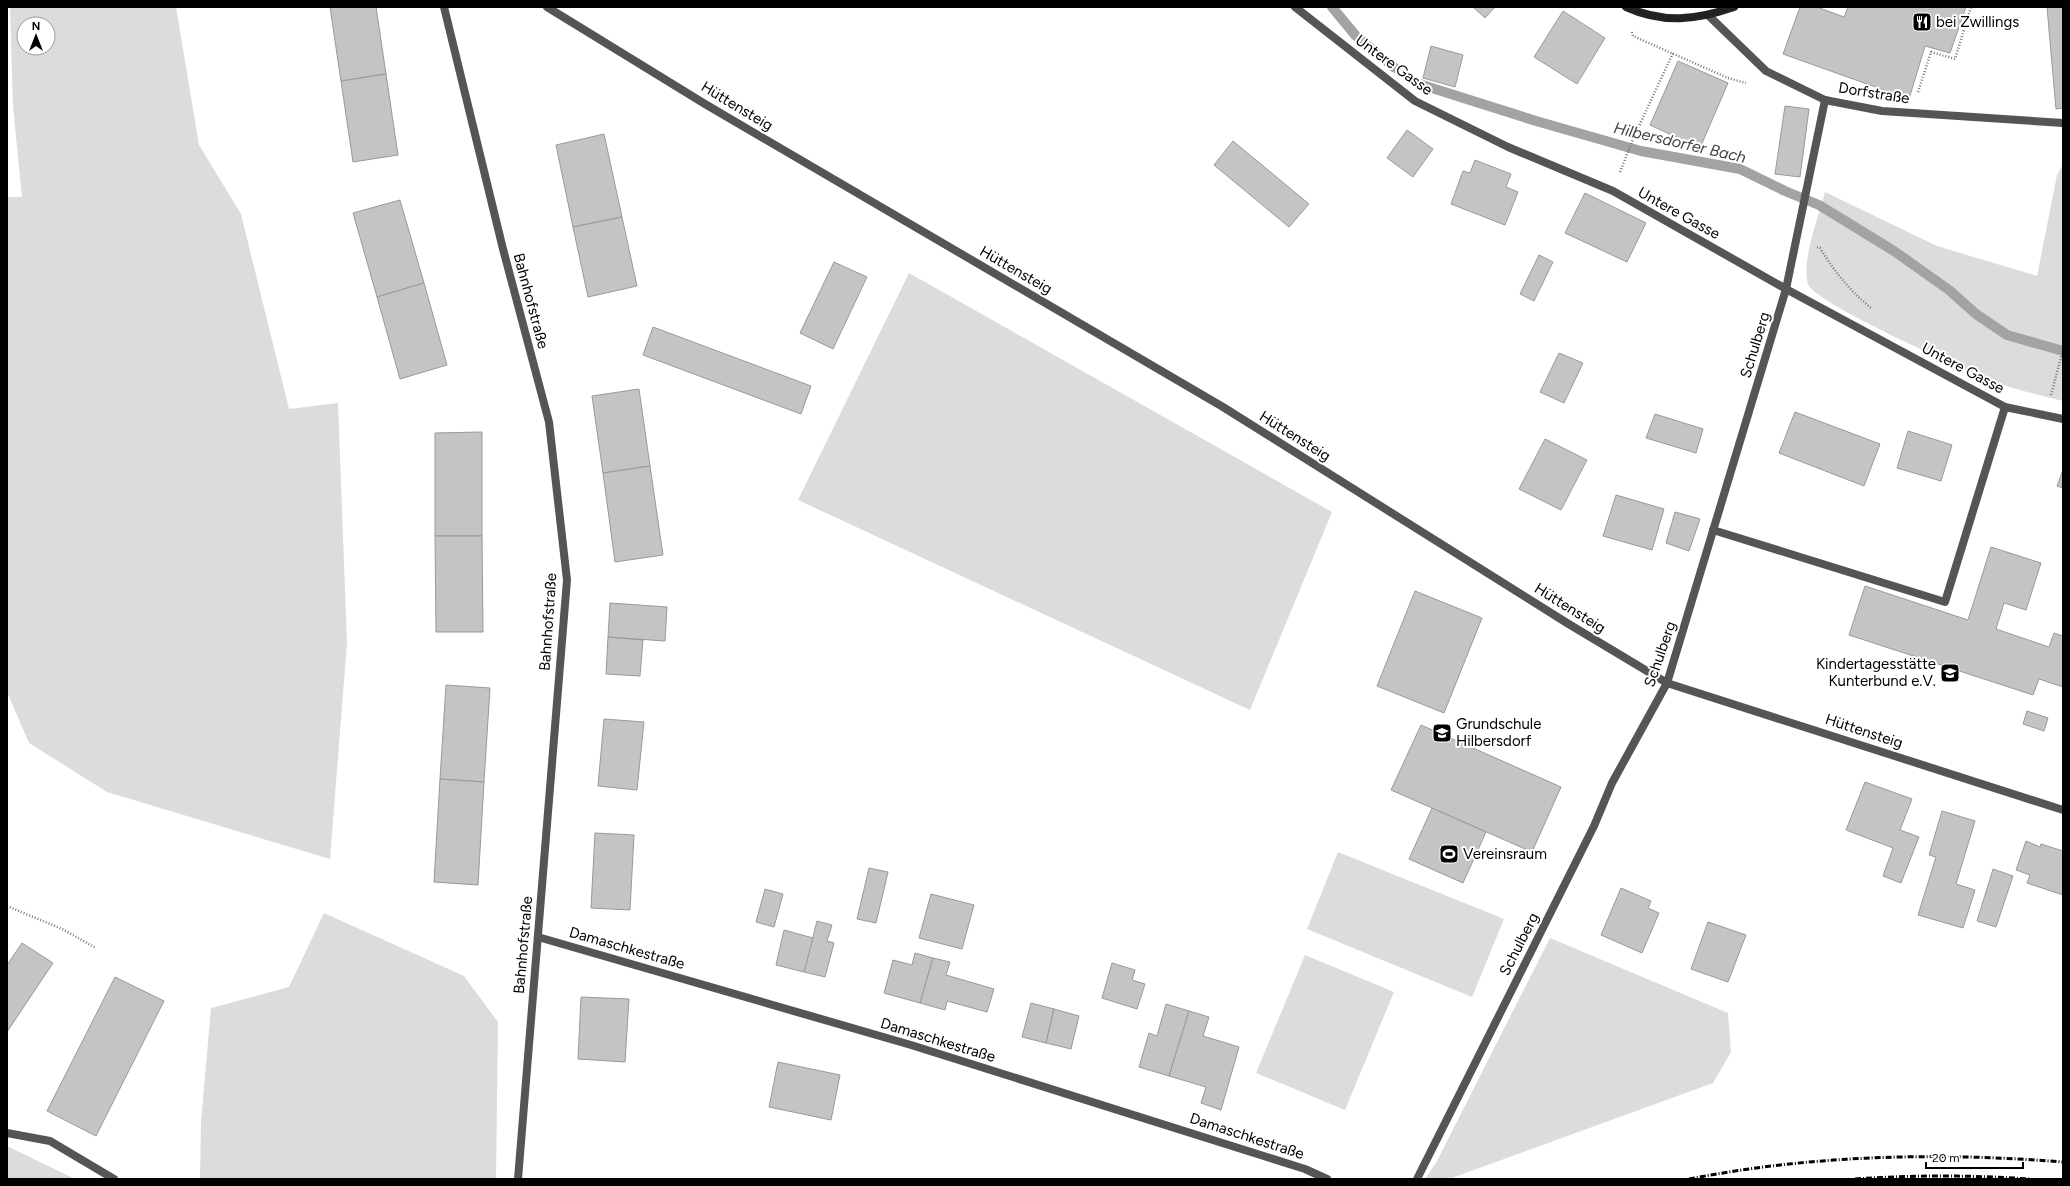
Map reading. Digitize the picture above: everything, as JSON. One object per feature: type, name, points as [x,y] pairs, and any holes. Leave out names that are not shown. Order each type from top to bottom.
[{"type":"main road","points":[[1627,8],[1649,16],[1675,19],[1709,16],[1734,7]]},
{"type":"street","name":"Bahnhofstraße","points":[[444,7],[503,249],[549,422],[567,580],[518,1179]]},
{"type":"street","name":"Hüttensteig","points":[[547,7],[712,108],[1223,407],[1561,619],[1668,683],[2063,810]]},
{"type":"street","name":"Untere Gasse","points":[[1295,7],[1415,101],[1508,147],[1607,188],[1786,289],[2005,407],[2063,420]]},
{"type":"street","name":"Dorfstraße","points":[[1709,16],[1766,71],[1825,100],[1882,111],[2063,122]]},
{"type":"street","name":"Schulberg","points":[[1417,1179],[1594,826],[1612,783],[1668,683],[1786,289],[1798,238],[1825,100]]},
{"type":"street","points":[[1713,530],[1945,602],[2005,407]]},
{"type":"street","name":"Damaschkestraße","points":[[538,937],[911,1045],[1305,1169],[1327,1179]]},
{"type":"street","points":[[7,1133],[50,1141],[114,1179]]},
{"type":"path","points":[[1914,113],[1916,97],[1931,52],[1955,59],[1970,7]]},
{"type":"path","points":[[1627,8],[1633,36],[1728,78],[1746,83],[1766,71]]},
{"type":"path","points":[[1627,155],[1673,53]]},
{"type":"path","points":[[1798,238],[1820,248],[1833,270],[1854,295],[1877,313]]},
{"type":"path","points":[[2045,416],[2063,350]]},
{"type":"path","points":[[7,906],[62,929],[96,948]]},
{"type":"shaded area","points":[[10,7],[176,7],[199,145],[241,214],[289,409],[338,403],[347,643],[330,859],[107,792],[29,743],[7,692],[7,197],[22,197],[13,106]]},
{"type":"shaded area","points":[[2063,164],[2063,401],[2001,384],[1925,351],[1836,306],[1817,293],[1808,284],[1806,275],[1809,251],[1825,192],[1937,246],[2037,276],[2057,175]]},
{"type":"shaded area","points":[[909,273],[1332,512],[1250,710],[798,500]]},
{"type":"shaded area","points":[[1338,852],[1504,919],[1472,997],[1307,929]]},
{"type":"shaded area","points":[[324,913],[464,976],[498,1022],[496,1179],[200,1179],[201,1122],[211,1008],[289,987]]},
{"type":"shaded area","points":[[1550,938],[1728,1013],[1731,1052],[1713,1083],[1449,1179],[1425,1179],[1436,1163]]},
{"type":"shaded area","points":[[1305,955],[1394,992],[1345,1110],[1256,1073]]},
{"type":"shaded area","points":[[7,1147],[9,1147],[75,1179],[7,1179]]},
{"type":"building","points":[[330,7],[376,7],[386,74],[341,81]]},
{"type":"building","points":[[1473,7],[1495,7],[1485,18]]},
{"type":"building","points":[[1800,7],[1817,7],[1844,17],[1848,7],[1966,7],[1950,53],[1925,46],[1909,99],[1783,54]]},
{"type":"building","points":[[2047,7],[2063,7],[2063,108],[2056,109]]},
{"type":"building","points":[[1563,11],[1605,38],[1577,84],[1534,57]]},
{"type":"building","points":[[1431,46],[1463,55],[1455,87],[1423,78]]},
{"type":"building","points":[[1678,61],[1728,83],[1700,148],[1650,125]]},
{"type":"building","points":[[386,74],[398,155],[353,162],[341,81]]},
{"type":"building","points":[[1785,106],[1809,109],[1800,177],[1775,174]]},
{"type":"building","points":[[1407,130],[1433,149],[1413,177],[1387,158]]},
{"type":"building","points":[[604,134],[622,217],[573,227],[556,145]]},
{"type":"building","points":[[1233,141],[1309,204],[1289,227],[1214,165]]},
{"type":"building","points":[[1475,160],[1511,174],[1506,187],[1518,192],[1505,225],[1451,204],[1463,171],[1470,173]]},
{"type":"building","points":[[1585,193],[1646,223],[1627,262],[1565,233]]},
{"type":"building","points":[[400,200],[424,283],[377,297],[353,213]]},
{"type":"building","points":[[622,217],[637,286],[588,297],[573,227]]},
{"type":"building","points":[[1539,255],[1553,262],[1534,301],[1520,294]]},
{"type":"building","points":[[834,262],[867,277],[833,349],[800,333]]},
{"type":"building","points":[[424,283],[447,365],[400,379],[377,297]]},
{"type":"building","points":[[653,327],[811,386],[801,414],[643,355]]},
{"type":"building","points":[[1559,353],[1583,363],[1564,403],[1540,392]]},
{"type":"building","points":[[639,389],[650,466],[603,473],[592,396]]},
{"type":"building","points":[[1795,412],[1880,444],[1864,486],[1779,453]]},
{"type":"building","points":[[1655,414],[1703,429],[1696,453],[1646,438]]},
{"type":"building","points":[[1908,431],[1952,445],[1941,481],[1897,468]]},
{"type":"building","points":[[482,432],[482,536],[435,536],[435,433]]},
{"type":"building","points":[[1545,439],[1587,460],[1561,510],[1519,489]]},
{"type":"building","points":[[650,466],[663,555],[615,562],[603,473]]},
{"type":"building","points":[[2063,470],[2063,488],[2057,486]]},
{"type":"building","points":[[1616,495],[1664,509],[1652,550],[1603,536]]},
{"type":"building","points":[[1675,512],[1700,519],[1689,551],[1666,543]]},
{"type":"building","points":[[435,536],[482,536],[483,632],[436,632]]},
{"type":"building","points":[[1991,547],[2041,563],[2026,610],[2004,603],[1996,629],[2049,647],[2054,633],[2063,636],[2063,687],[2039,679],[2033,695],[1849,635],[1865,586],[1968,620]]},
{"type":"building","points":[[1415,591],[1482,618],[1444,713],[1377,686]]},
{"type":"building","points":[[610,603],[667,607],[665,641],[608,637]]},
{"type":"building","points":[[608,637],[643,640],[640,676],[606,674]]},
{"type":"building","points":[[446,685],[490,688],[484,782],[440,779]]},
{"type":"building","points":[[2027,711],[2048,718],[2044,731],[2023,724]]},
{"type":"building","points":[[604,719],[644,722],[637,790],[598,786]]},
{"type":"building","points":[[1421,725],[1561,787],[1532,852],[1391,790]]},
{"type":"building","points":[[440,779],[484,782],[478,885],[434,882]]},
{"type":"building","points":[[1865,782],[1912,799],[1900,830],[1919,837],[1901,883],[1883,876],[1893,848],[1846,830]]},
{"type":"building","points":[[1432,808],[1486,832],[1463,883],[1409,859]]},
{"type":"building","points":[[1942,811],[1975,821],[1956,884],[1975,890],[1963,928],[1918,915],[1936,857],[1929,855]]},
{"type":"building","points":[[595,833],[634,835],[630,910],[591,908]]},
{"type":"building","points":[[2026,841],[2040,847],[2041,844],[2063,851],[2063,895],[2027,883],[2030,875],[2016,870]]},
{"type":"building","points":[[869,868],[888,872],[876,923],[857,919]]},
{"type":"building","points":[[1993,869],[2013,876],[1996,927],[1977,921]]},
{"type":"building","points":[[1621,888],[1651,901],[1648,908],[1659,913],[1642,953],[1601,935]]},
{"type":"building","points":[[765,889],[783,894],[774,927],[756,922]]},
{"type":"building","points":[[931,894],[974,905],[962,949],[919,938]]},
{"type":"building","points":[[817,921],[832,925],[827,941],[834,943],[825,977],[804,972]]},
{"type":"building","points":[[1708,922],[1746,935],[1728,982],[1691,969]]},
{"type":"building","points":[[784,930],[813,938],[804,972],[776,965]]},
{"type":"building","points":[[22,943],[53,963],[7,1032],[7,965]]},
{"type":"building","points":[[915,953],[933,958],[920,1003],[884,993],[893,960],[912,965]]},
{"type":"building","points":[[933,958],[950,962],[946,975],[994,989],[987,1012],[947,1001],[945,1010],[920,1003]]},
{"type":"building","points":[[1112,963],[1135,970],[1132,980],[1145,984],[1137,1009],[1102,998]]},
{"type":"building","points":[[115,977],[164,1001],[96,1136],[47,1111]]},
{"type":"building","points":[[581,997],[629,999],[625,1062],[578,1059]]},
{"type":"building","points":[[1031,1003],[1054,1009],[1046,1043],[1022,1037]]},
{"type":"building","points":[[1166,1004],[1189,1011],[1169,1076],[1139,1067],[1149,1033],[1157,1036]]},
{"type":"building","points":[[1054,1009],[1079,1016],[1071,1049],[1046,1043]]},
{"type":"building","points":[[1189,1011],[1209,1017],[1203,1036],[1239,1047],[1221,1110],[1201,1103],[1206,1087],[1169,1076]]},
{"type":"building","points":[[778,1062],[840,1075],[831,1120],[769,1107]]},
{"type":"waterway","name":"Hilbersdorfer Bach","points":[[1332,7],[1356,36],[1395,68]]},
{"type":"waterway","name":"Hilbersdorfer Bach","points":[[1416,83],[1536,121],[1641,151],[1740,169],[1785,191],[1819,205],[1894,251],[1949,290],[1976,314],[2007,335],[2063,351]]},
{"type":"railway","points":[[1689,1179],[1735,1171],[1829,1160],[1970,1157],[2063,1162]]},
{"type":"railway","points":[[1855,1179],[1942,1176],[2029,1179]]},
{"type":"place","name":"bei Zwillings","points":[[1922,22]]},
{"type":"place","name":"Kindertagesstätte Kunterbund e.V.","points":[[1950,673]]},
{"type":"place","name":"Grundschule Hilbersdorf","points":[[1442,733]]},
{"type":"place","name":"Vereinsraum","points":[[1449,854]]}]
